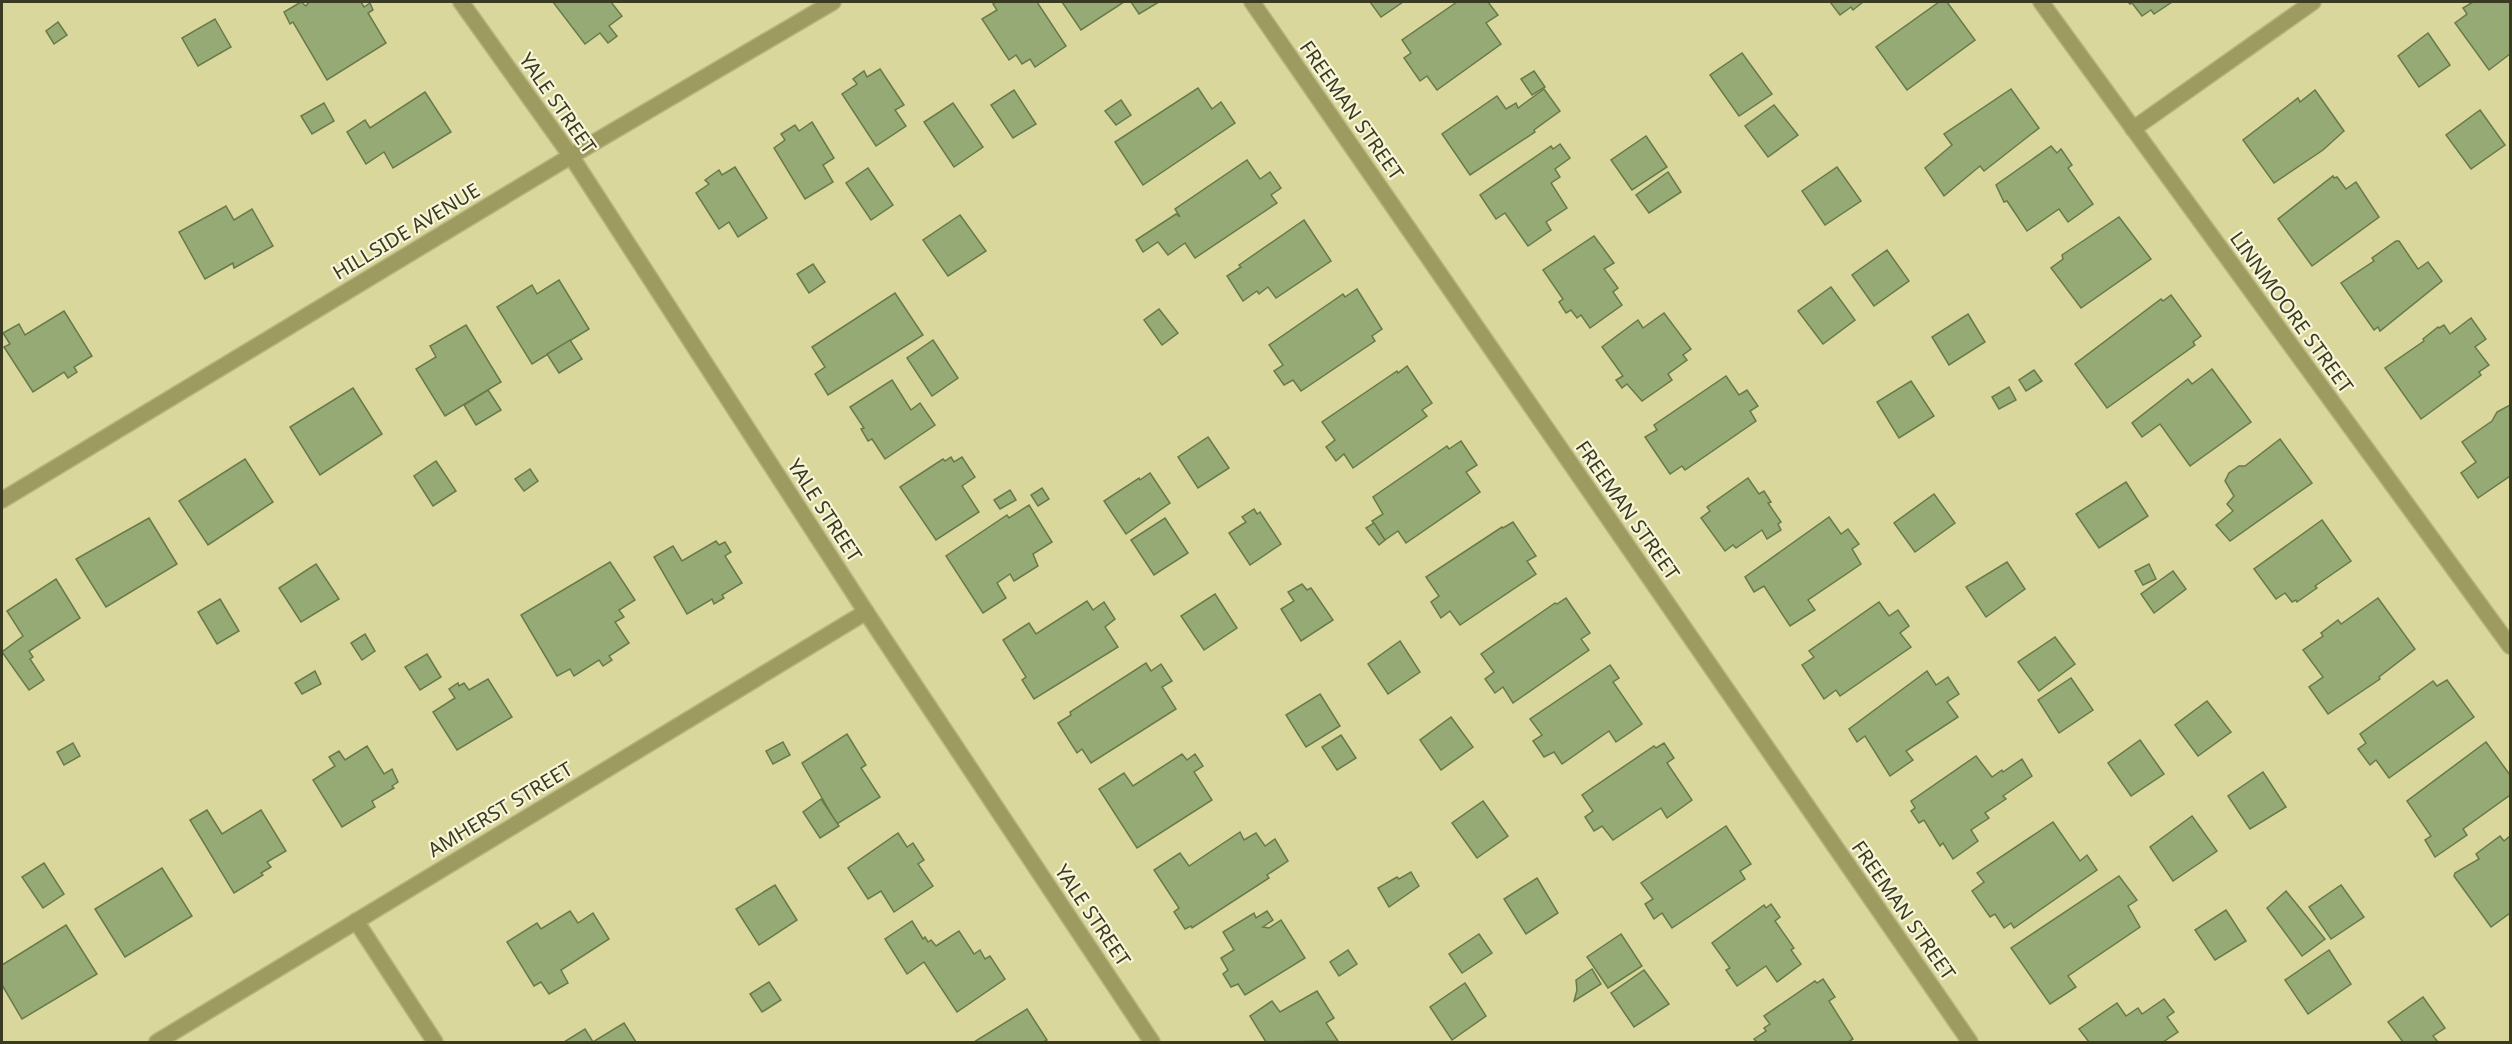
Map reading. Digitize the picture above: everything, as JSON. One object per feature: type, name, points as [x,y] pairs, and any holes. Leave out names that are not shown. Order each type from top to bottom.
[{"type":"street","name":"YALE STREET","points":[[461,2],[571,156],[866,612],[1152,1042]]},
{"type":"street","name":"HILLSIDE AVENUE","points":[[2,500],[571,156],[833,2]]},
{"type":"street","name":"FREEMAN STREET","points":[[1252,2],[1970,1042]]},
{"type":"street","name":"LINNMOORE STREET","points":[[2041,2],[2511,646]]},
{"type":"street","points":[[2133,129],[2313,2]]},
{"type":"street","name":"AMHERST STREET","points":[[157,1042],[866,612]]},
{"type":"street","points":[[356,921],[435,1042]]},
{"type":"building","points":[[301,2],[306,6],[309,2],[361,2],[364,7],[370,3],[373,10],[368,13],[386,43],[327,80],[293,22],[290,24],[284,12]]},
{"type":"building","points":[[553,2],[611,2],[622,16],[609,26],[617,36],[608,43],[600,33],[585,44]]},
{"type":"building","points":[[996,2],[1037,2],[1066,46],[1035,67],[1030,59],[1022,64],[1016,55],[1009,60],[982,19],[997,10],[993,4]]},
{"type":"building","points":[[1062,2],[1124,2],[1081,30]]},
{"type":"building","points":[[1131,2],[1159,2],[1139,14]]},
{"type":"building","points":[[1370,2],[1403,2],[1381,17]]},
{"type":"building","points":[[1457,2],[1488,2],[1498,15],[1486,23],[1501,44],[1437,90],[1427,76],[1420,81],[1404,58],[1411,53],[1402,40]]},
{"type":"building","points":[[1830,2],[1863,2],[1853,10],[1851,7],[1840,15]]},
{"type":"building","points":[[1939,2],[1947,2],[1975,40],[1907,90],[1876,47]]},
{"type":"building","points":[[2128,2],[2172,2],[2154,14],[2151,10],[2142,16],[2132,3]]},
{"type":"building","points":[[2473,2],[2510,2],[2510,54],[2489,70],[2455,23],[2467,14],[2463,8]]},
{"type":"building","points":[[215,19],[231,47],[198,66],[182,38]]},
{"type":"building","points":[[58,22],[67,35],[54,44],[46,31]]},
{"type":"building","points":[[2428,33],[2450,65],[2419,87],[2398,56]]},
{"type":"building","points":[[1742,53],[1772,94],[1739,116],[1710,75]]},
{"type":"building","points":[[880,69],[904,105],[895,110],[906,126],[876,146],[842,94],[857,84],[853,79],[864,71],[867,77]]},
{"type":"building","points":[[1534,71],[1545,87],[1532,95],[1521,79]]},
{"type":"building","points":[[1198,88],[1212,109],[1221,102],[1235,123],[1143,185],[1115,142]]},
{"type":"building","points":[[1544,89],[1560,111],[1534,130],[1535,132],[1470,175],[1442,134],[1497,96],[1506,109],[1516,103],[1518,108]]},
{"type":"building","points":[[2011,89],[2039,128],[1984,171],[1980,166],[1944,196],[1925,168],[1952,145],[1944,134]]},
{"type":"building","points":[[1014,90],[1036,124],[1013,138],[991,105]]},
{"type":"building","points":[[2315,90],[2344,131],[2323,150],[2274,183],[2243,140],[2298,98],[2300,102]]},
{"type":"building","points":[[425,92],[451,132],[393,168],[384,152],[366,164],[347,132],[365,120],[370,128]]},
{"type":"building","points":[[1121,100],[1131,115],[1116,125],[1105,111]]},
{"type":"building","points":[[324,103],[334,121],[312,134],[301,116]]},
{"type":"building","points":[[953,103],[983,147],[954,167],[924,122]]},
{"type":"building","points":[[1774,105],[1798,135],[1768,157],[1745,126]]},
{"type":"building","points":[[2480,110],[2505,145],[2471,169],[2446,135]]},
{"type":"building","points":[[812,122],[834,158],[823,165],[833,182],[805,199],[774,148],[785,140],[781,134],[795,125],[799,131]]},
{"type":"building","points":[[1646,136],[1667,167],[1632,190],[1611,160]]},
{"type":"building","points":[[1560,144],[1570,158],[1555,169],[1560,177],[1551,183],[1567,208],[1546,222],[1551,230],[1528,246],[1505,213],[1496,219],[1480,195],[1551,146],[1553,149]]},
{"type":"building","points":[[2051,146],[2057,153],[2061,149],[2072,165],[2068,168],[2093,204],[2068,222],[2059,209],[2027,231],[2007,201],[2004,202],[1996,185]]},
{"type":"building","points":[[1247,160],[1260,179],[1270,172],[1281,188],[1271,195],[1277,203],[1195,258],[1185,243],[1168,255],[1158,242],[1143,252],[1136,240],[1176,214],[1180,217],[1175,209]]},
{"type":"building","points":[[735,167],[767,218],[738,237],[729,222],[719,229],[696,193],[709,184],[705,180],[719,170],[722,175]]},
{"type":"building","points":[[1837,167],[1861,201],[1825,225],[1802,191]]},
{"type":"building","points":[[868,168],[893,205],[871,220],[846,183]]},
{"type":"building","points":[[1668,172],[1681,192],[1649,213],[1636,195]]},
{"type":"building","points":[[2333,176],[2337,177],[2346,189],[2356,182],[2379,217],[2312,266],[2278,219]]},
{"type":"building","points":[[226,206],[234,220],[252,209],[273,246],[234,268],[233,263],[205,279],[179,232]]},
{"type":"building","points":[[960,215],[986,251],[948,276],[923,240]]},
{"type":"building","points":[[2119,217],[2151,259],[2081,308],[2051,268],[2063,259],[2062,255]]},
{"type":"building","points":[[1304,220],[1331,261],[1276,298],[1268,287],[1259,294],[1257,291],[1243,301],[1227,276],[1241,267],[1239,265]]},
{"type":"building","points":[[1594,236],[1614,263],[1604,269],[1618,288],[1613,292],[1622,305],[1590,328],[1581,315],[1577,318],[1571,310],[1566,313],[1559,302],[1563,299],[1543,270]]},
{"type":"building","points":[[2399,241],[2418,269],[2428,262],[2442,281],[2380,331],[2378,327],[2374,330],[2341,283],[2374,261],[2372,258]]},
{"type":"building","points":[[1887,250],[1909,281],[1874,306],[1852,275]]},
{"type":"building","points":[[813,264],[825,282],[809,293],[797,274]]},
{"type":"building","points":[[559,280],[589,329],[532,364],[497,307],[532,285],[537,294]]},
{"type":"building","points":[[1831,287],[1855,320],[1823,344],[1798,311]]},
{"type":"building","points":[[1357,289],[1382,329],[1372,336],[1375,341],[1301,391],[1293,380],[1284,385],[1274,371],[1283,365],[1269,345],[1343,294],[1345,297]]},
{"type":"building","points":[[895,293],[923,335],[828,395],[815,374],[825,367],[812,347]]},
{"type":"building","points":[[2171,295],[2201,336],[2193,342],[2195,345],[2107,408],[2075,364],[2161,299],[2163,301]]},
{"type":"building","points":[[1159,309],[1178,333],[1162,345],[1144,320]]},
{"type":"building","points":[[64,311],[92,356],[74,367],[77,372],[68,378],[64,372],[33,392],[4,347],[10,344],[3,333],[19,324],[25,335]]},
{"type":"building","points":[[1664,313],[1691,349],[1683,355],[1687,360],[1668,374],[1672,380],[1642,401],[1627,384],[1622,388],[1616,380],[1623,376],[1602,347],[1638,320],[1643,328]]},
{"type":"building","points":[[1968,314],[1985,342],[1949,365],[1932,337]]},
{"type":"building","points":[[2471,318],[2486,339],[2475,347],[2489,365],[2479,372],[2481,375],[2421,419],[2385,368],[2424,341],[2423,339],[2438,327],[2444,325],[2450,334]]},
{"type":"building","points":[[466,325],[501,382],[445,416],[416,369],[436,357],[430,346]]},
{"type":"building","points":[[570,340],[582,359],[559,373],[547,354]]},
{"type":"building","points":[[933,340],[958,378],[932,396],[907,358]]},
{"type":"building","points":[[1407,366],[1432,403],[1422,410],[1427,416],[1353,468],[1344,454],[1336,461],[1326,447],[1335,440],[1322,422]]},
{"type":"building","points":[[2212,369],[2251,422],[2190,466],[2160,424],[2142,437],[2132,423],[2188,379],[2192,384]]},
{"type":"building","points":[[2034,370],[2042,381],[2026,391],[2019,380]]},
{"type":"building","points":[[1726,376],[1739,395],[1747,390],[1758,406],[1750,411],[1756,421],[1685,470],[1682,466],[1670,474],[1645,437],[1657,430],[1654,425]]},
{"type":"building","points":[[892,380],[911,410],[920,403],[935,425],[885,459],[872,439],[868,441],[861,429],[864,428],[850,407]]},
{"type":"building","points":[[1911,381],[1934,416],[1899,438],[1877,402]]},
{"type":"building","points":[[2009,387],[2016,400],[1999,409],[1992,397]]},
{"type":"building","points":[[353,388],[382,434],[320,475],[290,427]]},
{"type":"building","points":[[488,390],[501,410],[476,425],[464,405]]},
{"type":"building","points":[[2510,405],[2510,476],[2478,498],[2461,473],[2476,462],[2462,442],[2492,421],[2497,412]]},
{"type":"building","points":[[1208,437],[1229,468],[1198,488],[1178,457]]},
{"type":"building","points":[[2280,439],[2312,483],[2230,541],[2216,525],[2233,511],[2227,504],[2234,496],[2225,481],[2229,473],[2239,466],[2245,466]]},
{"type":"building","points":[[1461,441],[1477,465],[1466,472],[1480,492],[1406,543],[1398,531],[1385,540],[1372,521],[1383,514],[1373,497],[1447,446],[1449,449]]},
{"type":"building","points":[[951,457],[954,462],[962,457],[975,477],[962,486],[979,512],[936,540],[900,487],[943,459],[945,461]]},
{"type":"building","points":[[245,459],[273,502],[208,545],[179,501]]},
{"type":"building","points":[[436,461],[456,491],[433,506],[414,476]]},
{"type":"building","points":[[530,469],[538,481],[524,491],[515,479]]},
{"type":"building","points":[[1150,473],[1170,503],[1126,534],[1104,501]]},
{"type":"building","points":[[1748,478],[1759,494],[1764,491],[1771,502],[1768,503],[1781,522],[1778,524],[1781,530],[1767,539],[1762,530],[1736,548],[1733,545],[1725,551],[1701,518],[1710,511],[1707,507]]},
{"type":"building","points":[[2126,482],[2148,516],[2099,548],[2076,514]]},
{"type":"building","points":[[1042,488],[1049,499],[1038,506],[1031,495]]},
{"type":"building","points":[[1010,490],[1016,500],[1000,509],[994,500]]},
{"type":"building","points":[[1934,494],[1955,523],[1915,552],[1894,523]]},
{"type":"building","points":[[1029,505],[1052,542],[1033,554],[1038,566],[1014,581],[1010,574],[997,583],[1006,598],[983,613],[946,556],[1007,515],[1009,518]]},
{"type":"building","points":[[1254,509],[1257,514],[1260,512],[1281,544],[1250,565],[1229,533],[1246,522],[1242,517]]},
{"type":"building","points":[[1829,517],[1841,534],[1848,529],[1859,544],[1852,549],[1861,564],[1808,600],[1815,610],[1790,626],[1764,586],[1754,592],[1745,577]]},
{"type":"building","points":[[149,518],[177,564],[106,607],[76,559]]},
{"type":"building","points":[[1165,518],[1188,553],[1154,575],[1131,540]]},
{"type":"building","points":[[2322,520],[2351,561],[2315,586],[2317,588],[2297,602],[2296,600],[2292,602],[2285,593],[2276,599],[2254,569]]},
{"type":"building","points":[[1513,522],[1536,556],[1527,561],[1536,574],[1460,625],[1450,611],[1441,618],[1431,602],[1439,596],[1426,577]]},
{"type":"building","points":[[1374,523],[1385,540],[1379,545],[1366,528]]},
{"type":"building","points":[[716,541],[719,545],[725,542],[731,552],[725,556],[742,583],[722,595],[724,598],[714,604],[712,599],[687,614],[654,557],[673,546],[682,561]]},
{"type":"building","points":[[610,562],[635,600],[619,610],[624,617],[615,622],[629,643],[609,656],[612,660],[603,666],[599,660],[574,676],[570,669],[557,676],[521,615]]},
{"type":"building","points":[[2007,562],[2025,589],[1986,617],[1966,587]]},
{"type":"building","points":[[316,564],[339,599],[301,622],[279,588]]},
{"type":"building","points":[[2149,564],[2156,579],[2143,585],[2135,571]]},
{"type":"building","points":[[2173,571],[2186,589],[2154,613],[2141,594]]},
{"type":"building","points":[[56,579],[80,618],[29,651],[33,657],[30,659],[44,680],[29,690],[2,652],[23,636],[7,611]]},
{"type":"building","points":[[1302,584],[1307,590],[1311,588],[1333,620],[1301,641],[1281,609],[1294,601],[1288,592]]},
{"type":"building","points":[[1215,594],[1237,628],[1204,650],[1181,616]]},
{"type":"building","points":[[1566,598],[1590,633],[1581,639],[1589,650],[1513,703],[1503,687],[1495,693],[1485,679],[1494,672],[1481,654],[1555,603]]},
{"type":"building","points":[[2378,598],[2415,649],[2379,677],[2380,679],[2328,714],[2309,687],[2323,677],[2303,650],[2323,636],[2321,633],[2338,620],[2341,624]]},
{"type":"building","points":[[220,599],[239,631],[217,644],[198,612]]},
{"type":"building","points":[[1087,601],[1093,610],[1104,602],[1115,619],[1105,627],[1118,647],[1034,699],[1022,680],[1026,677],[1003,640],[1029,623],[1036,634]]},
{"type":"building","points":[[1879,602],[1889,616],[1898,610],[1909,626],[1900,633],[1911,647],[1840,696],[1836,690],[1824,699],[1802,665],[1814,657],[1809,651]]},
{"type":"building","points":[[365,634],[375,651],[362,660],[351,643]]},
{"type":"building","points":[[2055,637],[2075,664],[2039,691],[2018,662]]},
{"type":"building","points":[[1400,641],[1420,672],[1388,694],[1368,664]]},
{"type":"building","points":[[427,654],[441,677],[420,690],[405,667]]},
{"type":"building","points":[[1146,663],[1151,671],[1161,664],[1172,681],[1162,687],[1176,709],[1091,763],[1082,749],[1077,753],[1058,723],[1071,715],[1070,712]]},
{"type":"building","points":[[1610,665],[1619,678],[1613,682],[1642,724],[1616,742],[1609,731],[1562,764],[1554,752],[1544,757],[1533,741],[1542,735],[1530,719]]},
{"type":"building","points":[[315,671],[321,684],[302,694],[295,683]]},
{"type":"building","points":[[1927,671],[1936,685],[1948,677],[1959,694],[1947,702],[1958,717],[1906,751],[1913,760],[1890,776],[1865,736],[1857,742],[1849,729]]},
{"type":"building","points":[[2071,678],[2093,710],[2059,733],[2038,700]]},
{"type":"building","points":[[488,679],[512,717],[457,750],[433,712],[455,698],[449,689],[458,683],[459,686],[464,683],[469,690]]},
{"type":"building","points":[[2447,680],[2474,717],[2389,778],[2376,760],[2370,765],[2358,749],[2366,743],[2360,734],[2433,681],[2437,686]]},
{"type":"building","points":[[1320,694],[1340,726],[1306,747],[1286,715]]},
{"type":"building","points":[[2207,701],[2231,732],[2198,756],[2175,725]]},
{"type":"building","points":[[1451,717],[1473,747],[1441,770],[1420,740]]},
{"type":"building","points":[[847,734],[866,765],[861,768],[880,797],[837,824],[802,763]]},
{"type":"building","points":[[1341,735],[1356,758],[1337,770],[1322,747]]},
{"type":"building","points":[[2140,740],[2164,774],[2131,796],[2108,763]]},
{"type":"building","points":[[783,742],[790,755],[773,764],[766,751]]},
{"type":"building","points":[[2486,742],[2510,775],[2510,795],[2463,829],[2467,835],[2435,857],[2425,840],[2431,836],[2407,801]]},
{"type":"building","points":[[73,743],[80,756],[64,765],[57,752]]},
{"type":"building","points":[[1664,743],[1674,758],[1667,763],[1692,800],[1667,818],[1661,808],[1613,840],[1602,826],[1594,831],[1585,817],[1593,811],[1582,795],[1654,746],[1656,748]]},
{"type":"building","points":[[367,746],[384,774],[392,769],[398,782],[392,786],[394,788],[372,801],[375,807],[342,827],[313,780],[335,766],[329,757],[339,751],[345,760]]},
{"type":"building","points":[[1182,754],[1187,760],[1195,754],[1203,766],[1194,772],[1212,800],[1137,848],[1099,789],[1124,773],[1133,786]]},
{"type":"building","points":[[1976,756],[1992,777],[2022,759],[2032,776],[2003,796],[2006,799],[1985,813],[1989,818],[1971,830],[1978,841],[1953,859],[1943,843],[1940,846],[1924,820],[1919,823],[1911,811],[1915,808],[1911,801]]},
{"type":"building","points":[[2263,772],[2286,807],[2250,829],[2228,796]]},
{"type":"building","points":[[821,799],[839,826],[820,838],[803,812]]},
{"type":"building","points":[[1483,801],[1508,836],[1477,858],[1452,823]]},
{"type":"building","points":[[207,810],[222,834],[261,810],[286,851],[267,862],[271,867],[261,873],[263,875],[234,893],[190,820]]},
{"type":"building","points":[[2192,816],[2217,851],[2173,881],[2150,847]]},
{"type":"building","points":[[2053,822],[2080,861],[2087,855],[2097,870],[2014,928],[2011,923],[2004,928],[1995,914],[1990,917],[1972,891],[1984,882],[1977,873]]},
{"type":"building","points":[[1726,826],[1751,864],[1740,871],[1745,879],[1672,928],[1662,913],[1654,919],[1645,904],[1653,899],[1641,883]]},
{"type":"building","points":[[1240,832],[1244,840],[1256,833],[1265,846],[1275,839],[1288,861],[1267,875],[1269,878],[1192,928],[1191,926],[1185,929],[1174,912],[1179,908],[1154,870],[1180,853],[1189,866]]},
{"type":"building","points":[[898,833],[907,847],[913,843],[924,860],[918,864],[933,886],[894,912],[881,891],[868,899],[848,868]]},
{"type":"building","points":[[2500,836],[2504,841],[2510,836],[2510,913],[2491,927],[2454,876],[2455,873],[2479,859],[2476,854]]},
{"type":"building","points":[[44,863],[64,894],[43,908],[22,877]]},
{"type":"building","points":[[162,868],[192,916],[125,957],[95,909]]},
{"type":"building","points":[[1411,872],[1419,886],[1389,907],[1378,888]]},
{"type":"building","points":[[2119,876],[2137,900],[2128,906],[2140,927],[2068,976],[2076,987],[2050,1004],[2011,948]]},
{"type":"building","points":[[1537,878],[1558,913],[1526,934],[1504,899]]},
{"type":"building","points":[[775,885],[797,920],[759,945],[736,909]]},
{"type":"building","points":[[2341,885],[2364,917],[2331,939],[2309,907]]},
{"type":"building","points":[[2286,891],[2325,939],[2302,956],[2267,908]]},
{"type":"building","points":[[1771,904],[1780,917],[1775,921],[1794,948],[1791,950],[1801,964],[1777,982],[1766,966],[1737,986],[1726,970],[1730,968],[1712,943],[1764,905],[1766,908]]},
{"type":"building","points":[[2226,910],[2246,941],[2215,960],[2195,930]]},
{"type":"building","points":[[570,911],[578,923],[593,913],[609,939],[561,970],[568,983],[549,994],[541,982],[534,986],[507,942],[537,923],[541,929]]},
{"type":"building","points":[[1267,911],[1273,920],[1263,927],[1269,928],[1281,920],[1305,958],[1245,995],[1238,984],[1231,987],[1223,974],[1228,970],[1221,958],[1234,950],[1223,932],[1254,913],[1256,918]]},
{"type":"building","points":[[912,921],[923,939],[925,937],[928,942],[931,940],[936,946],[959,931],[974,954],[980,950],[985,959],[990,956],[1005,979],[957,1012],[924,962],[907,974],[885,939]]},
{"type":"building","points":[[66,925],[97,974],[22,1019],[2,985],[2,965]]},
{"type":"building","points":[[1479,934],[1492,953],[1462,973],[1449,954]]},
{"type":"building","points":[[1621,934],[1642,966],[1608,988],[1587,957]]},
{"type":"building","points":[[1348,950],[1357,964],[1339,976],[1330,962]]},
{"type":"building","points":[[2329,950],[2351,984],[2308,1014],[2285,980]]},
{"type":"building","points":[[1592,969],[1601,984],[1574,1001],[1577,990],[1576,980]]},
{"type":"building","points":[[1644,970],[1669,1004],[1634,1027],[1611,993]]},
{"type":"building","points":[[1823,979],[1835,997],[1829,1001],[1853,1039],[1848,1042],[1757,1042],[1754,1039],[1766,1031],[1764,1028],[1770,1024],[1764,1016],[1815,981],[1817,983]]},
{"type":"building","points":[[769,982],[781,1000],[762,1012],[750,994]]},
{"type":"building","points":[[1465,983],[1486,1016],[1452,1040],[1430,1007]]},
{"type":"building","points":[[1317,991],[1334,1018],[1326,1023],[1338,1041],[1266,1042],[1250,1016],[1272,1001],[1280,1012]]},
{"type":"building","points":[[2423,997],[2445,1028],[2433,1036],[2438,1042],[2403,1042],[2388,1022]]},
{"type":"building","points":[[2164,999],[2174,1012],[2167,1017],[2178,1032],[2163,1042],[2089,1042],[2079,1029],[2117,1003],[2126,1016],[2138,1008],[2142,1014]]},
{"type":"building","points":[[1027,1009],[1047,1040],[1043,1042],[974,1042]]},
{"type":"building","points":[[624,1023],[636,1042],[593,1042]]},
{"type":"building","points":[[585,1029],[593,1042],[564,1042]]}]
